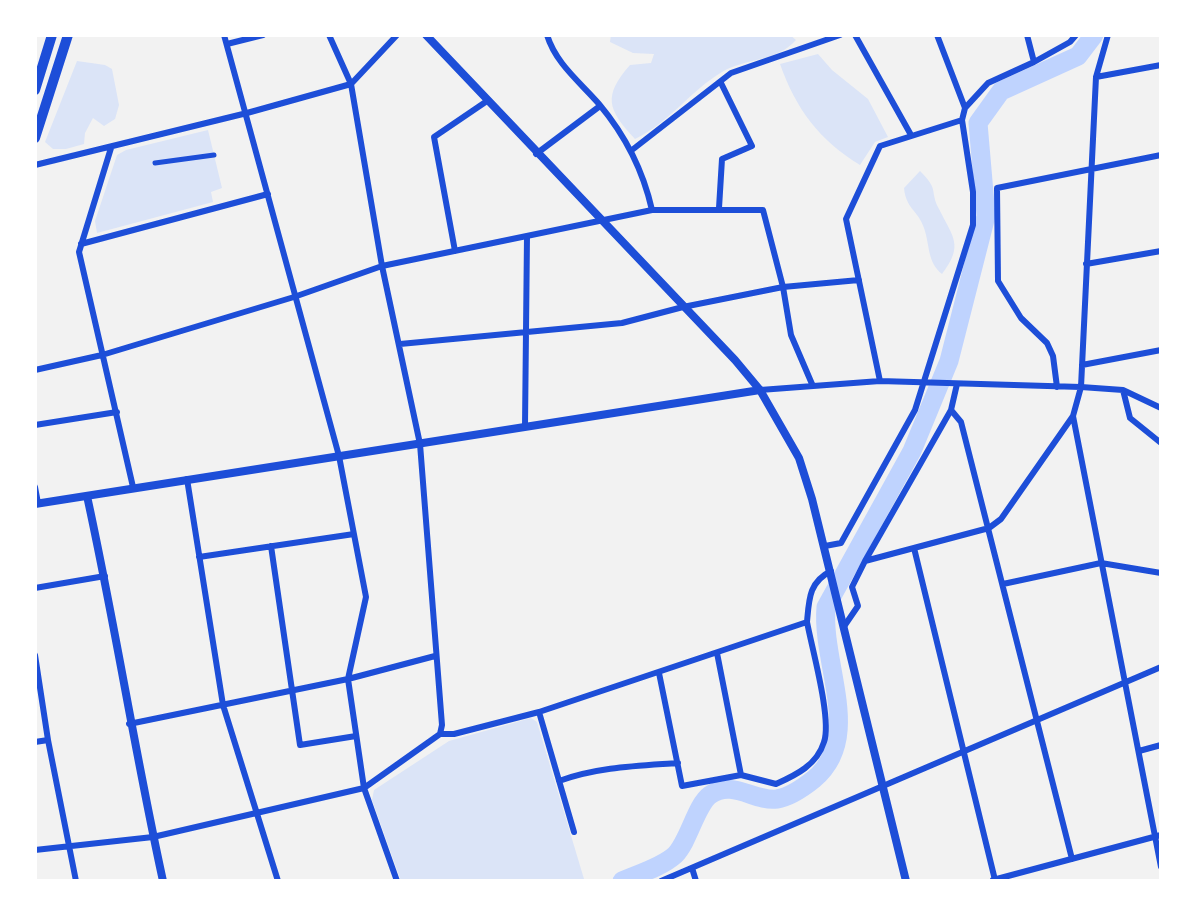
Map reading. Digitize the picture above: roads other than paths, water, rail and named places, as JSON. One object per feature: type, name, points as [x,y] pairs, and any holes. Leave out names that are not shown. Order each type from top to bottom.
[{"type":"highway","points":[[35,90],[52,35]]},
{"type":"highway","points":[[35,138],[68,35]]},
{"type":"street","points":[[224,35],[339,456],[366,597],[348,679],[364,788],[397,881]]},
{"type":"street","points":[[227,44],[262,35]]},
{"type":"street","points":[[329,35],[351,84],[382,266],[420,444],[442,725],[440,734]]},
{"type":"street","points":[[35,165],[111,148],[351,84],[397,35]]},
{"type":"street","points":[[426,35],[536,154],[735,360],[760,390],[799,458],[845,625],[906,881]]},
{"type":"street","points":[[547,35],[553,54],[600,106],[632,150],[652,210]]},
{"type":"street","points":[[632,150],[731,73],[840,35]]},
{"type":"street","points":[[855,35],[912,135]]},
{"type":"street","points":[[937,35],[965,108]]},
{"type":"street","points":[[1027,35],[1034,62]]},
{"type":"street","points":[[825,546],[841,543],[915,410],[924,383],[972,225],[972,192],[962,120],[965,108],[988,83],[1034,62],[1070,42],[1076,35]]},
{"type":"street","points":[[865,561],[989,528],[1001,519],[1073,416],[1081,387],[1096,77],[1108,35]]},
{"type":"street","points":[[1096,77],[1161,65]]},
{"type":"street","points":[[719,208],[722,159],[752,146],[721,83]]},
{"type":"street","points":[[455,251],[434,137],[487,101]]},
{"type":"street","points":[[536,154],[600,106]]},
{"type":"street","points":[[880,382],[846,219],[880,146],[962,120]]},
{"type":"street","points":[[111,148],[79,252],[133,487]]},
{"type":"street","points":[[155,163],[214,155]]},
{"type":"street","points":[[1057,387],[1054,356],[1047,343],[1021,318],[998,281],[997,188],[1161,155]]},
{"type":"street","points":[[81,244],[268,194]]},
{"type":"street","points":[[35,370],[102,355],[294,297],[382,266],[652,210],[719,208],[763,210],[783,287],[791,335],[812,384]]},
{"type":"street","points":[[525,426],[527,236]]},
{"type":"street","points":[[1086,264],[1161,251]]},
{"type":"street","points":[[400,344],[622,323],[682,307],[783,287],[859,280]]},
{"type":"street","points":[[1082,365],[1161,350]]},
{"type":"street","points":[[35,487],[36,504],[525,426],[812,384],[880,382],[1081,387],[1123,390],[1161,408]]},
{"type":"street","points":[[845,625],[858,606],[852,587],[951,410],[957,384]]},
{"type":"street","points":[[1123,390],[1130,418],[1161,443]]},
{"type":"street","points":[[951,410],[961,422],[1072,859]]},
{"type":"street","points":[[35,425],[117,412]]},
{"type":"street","points":[[1073,416],[1158,836],[1161,867]]},
{"type":"street","points":[[187,479],[223,705],[278,881]]},
{"type":"street","points":[[87,496],[105,576],[129,724],[163,881]]},
{"type":"street","points":[[199,557],[354,534]]},
{"type":"street","points":[[271,546],[300,745],[356,736]]},
{"type":"street","points":[[914,548],[993,880],[1158,836]]},
{"type":"street","points":[[1003,584],[1101,563],[1161,573]]},
{"type":"street","points":[[659,673],[682,786],[741,775],[776,784],[799,773],[814,760],[825,741],[826,719],[807,622],[810,594],[818,578],[831,571]]},
{"type":"street","points":[[35,588],[105,576]]},
{"type":"street","points":[[35,850],[153,837],[364,788],[440,734],[454,734],[539,712],[807,622]]},
{"type":"street","points":[[717,653],[741,775]]},
{"type":"street","points":[[35,655],[48,740],[76,881]]},
{"type":"street","points":[[129,724],[348,679],[435,656]]},
{"type":"street","points":[[661,881],[1161,667]]},
{"type":"street","points":[[539,712],[574,832]]},
{"type":"street","points":[[35,742],[48,740]]},
{"type":"street","points":[[1139,751],[1161,746]]},
{"type":"street","points":[[559,781],[601,769],[678,763]]},
{"type":"street","points":[[692,868],[695,881]]},
{"type":"waterway","points":[[622,881],[657,867],[675,855],[710,795],[727,789],[768,799],[782,798],[814,779],[829,762],[836,743],[838,721],[826,629],[826,607],[912,451],[949,361],[986,216],[978,123],[1001,91],[1078,56],[1094,35]]}]
